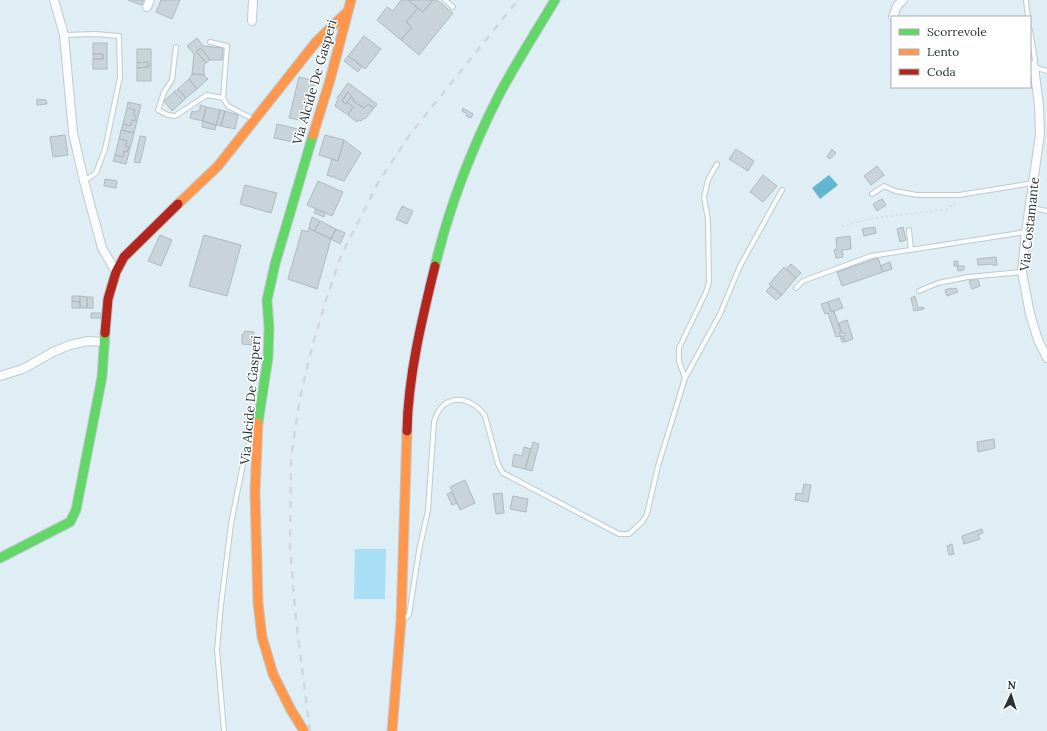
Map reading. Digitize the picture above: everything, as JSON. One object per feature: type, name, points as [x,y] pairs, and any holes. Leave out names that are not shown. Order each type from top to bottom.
[{"type":"main road","name":"Via Alcide De Gasperi","points":[[304,731],[291,710],[273,674],[262,637],[258,603],[255,492],[257,431],[268,358],[269,328],[267,300],[281,242],[330,80],[351,0]]},
{"type":"main road","points":[[392,731],[401,621],[406,422],[415,356],[424,309],[438,252],[454,203],[477,142],[498,97],[524,51],[556,0]]},
{"type":"main road","points":[[0,558],[70,522],[76,510],[102,378],[108,299],[116,272],[124,257],[218,166],[316,42],[348,12]]},
{"type":"street","points":[[54,0],[64,36],[71,118],[84,181],[102,248],[116,272]]},
{"type":"street","points":[[252,21],[253,0]]},
{"type":"street","points":[[893,16],[897,6],[903,0]]},
{"type":"street","name":"Via Costamante","points":[[1032,66],[1039,105],[1040,134],[1026,232],[1022,272],[1030,314],[1038,340],[1047,358]]},
{"type":"street","points":[[0,376],[23,368],[70,345],[88,341],[105,342]]},
{"type":"lane","points":[[445,0],[453,7]]},
{"type":"lane","points":[[1026,0],[1028,16]]},
{"type":"lane","points":[[64,36],[95,34],[119,36],[120,77],[105,149],[96,173],[84,181]]},
{"type":"lane","points":[[1031,36],[1035,60],[1032,66],[1047,71]]},
{"type":"lane","points":[[210,42],[227,46],[223,98],[228,106],[255,120]]},
{"type":"lane","points":[[176,47],[172,80],[164,92],[158,110],[168,115],[175,116],[207,94],[223,98]]},
{"type":"lane","points":[[685,378],[679,361],[679,348],[706,292],[709,282],[709,243],[704,197],[708,180],[717,164]]},
{"type":"lane","points":[[872,194],[884,186],[895,191],[918,195],[959,195],[1033,183]]},
{"type":"lane","points":[[401,621],[409,615],[419,551],[428,510],[434,422],[439,410],[449,402],[460,399],[473,403],[480,409],[485,416],[498,464],[503,473],[620,534],[628,534],[642,522],[647,514],[658,466],[685,378],[720,314],[740,266],[782,190]]},
{"type":"lane","points":[[1030,207],[1047,211]]},
{"type":"lane","points":[[909,230],[911,250]]},
{"type":"lane","points":[[796,288],[803,281],[871,256],[1026,232]]},
{"type":"lane","points":[[919,291],[946,281],[968,277],[1022,272]]},
{"type":"lane","points":[[224,731],[217,650],[221,605],[231,524],[246,449],[257,431]]},
{"type":"path","points":[[842,226],[874,218],[946,209],[956,202],[959,195]]},
{"type":"shaded area","points":[[829,175],[838,185],[820,199],[812,188]]},
{"type":"shaded area","points":[[355,549],[386,549],[385,599],[354,599]]},
{"type":"building","points":[[128,0],[144,0],[141,5]]},
{"type":"building","points":[[161,0],[180,0],[172,19],[156,12]]},
{"type":"building","points":[[401,0],[408,0],[418,8],[406,22],[412,27],[401,40],[377,20],[387,7],[393,11]]},
{"type":"building","points":[[433,0],[423,12],[409,1]]},
{"type":"building","points":[[433,0],[437,0],[453,13],[419,55],[401,40],[412,27],[406,22],[418,8],[423,12]]},
{"type":"building","points":[[364,36],[381,49],[365,69],[348,56]]},
{"type":"building","points":[[197,38],[203,46],[223,48],[222,60],[210,60],[201,48],[196,51],[206,63],[204,65],[204,75],[192,74],[194,54],[187,46]]},
{"type":"building","points":[[93,43],[107,43],[107,69],[93,69],[93,59],[103,59],[103,54],[93,54]]},
{"type":"building","points":[[201,48],[210,60],[206,63],[196,51]]},
{"type":"building","points":[[137,49],[151,49],[151,81],[137,81],[137,68],[148,67],[148,62],[137,63]]},
{"type":"building","points":[[93,54],[103,54],[103,59],[93,59]]},
{"type":"building","points":[[348,56],[362,66],[358,72],[344,61]]},
{"type":"building","points":[[148,62],[148,67],[137,68],[137,63]]},
{"type":"building","points":[[192,74],[204,75],[208,79],[197,89],[189,79]]},
{"type":"building","points":[[299,77],[315,81],[305,121],[289,118]]},
{"type":"building","points":[[189,79],[197,89],[186,98],[178,89]]},
{"type":"building","points":[[348,83],[377,104],[374,108],[368,104],[364,108],[353,101],[354,99],[348,92],[342,101],[346,104],[347,102],[353,107],[348,115],[335,106],[338,99],[337,98]]},
{"type":"building","points":[[178,89],[186,98],[183,101],[174,92]]},
{"type":"building","points":[[174,92],[183,101],[172,111],[164,101]]},
{"type":"building","points":[[348,92],[352,96],[346,104],[342,101]]},
{"type":"building","points":[[351,97],[354,99],[353,101],[364,108],[368,104],[374,108],[365,119],[364,118],[357,122],[348,115],[353,107],[347,102]]},
{"type":"building","points":[[37,99],[46,100],[47,104],[37,105]]},
{"type":"building","points":[[128,102],[141,105],[134,133],[121,130],[123,124],[130,126],[132,120],[135,121],[136,116],[133,115],[135,110],[127,108]]},
{"type":"building","points":[[200,105],[206,107],[203,121],[190,118],[192,111],[195,112],[200,110]]},
{"type":"building","points":[[206,107],[220,110],[216,125],[203,121]]},
{"type":"building","points":[[127,108],[135,110],[133,115],[136,116],[135,121],[132,120],[130,126],[123,124]]},
{"type":"building","points":[[463,108],[473,114],[471,118],[466,116],[467,114],[462,111]]},
{"type":"building","points":[[220,110],[225,111],[221,126],[216,125]]},
{"type":"building","points":[[225,111],[238,115],[235,129],[221,126]]},
{"type":"building","points":[[203,121],[216,125],[215,130],[202,127]]},
{"type":"building","points":[[277,124],[302,130],[298,143],[274,138]]},
{"type":"building","points":[[121,130],[134,133],[126,164],[113,161],[115,155],[123,157],[124,151],[127,152],[129,147],[125,146],[127,141],[119,139]]},
{"type":"building","points":[[65,135],[68,155],[53,157],[50,137]]},
{"type":"building","points":[[325,135],[344,140],[338,161],[319,155]]},
{"type":"building","points":[[140,136],[146,137],[140,163],[134,162]]},
{"type":"building","points":[[119,139],[127,141],[125,146],[129,147],[127,152],[124,151],[123,157],[115,155]]},
{"type":"building","points":[[344,140],[361,153],[344,181],[327,175],[332,159],[338,161]]},
{"type":"building","points":[[736,149],[754,161],[748,171],[729,159]]},
{"type":"building","points":[[832,149],[836,153],[830,159],[827,157]]},
{"type":"building","points":[[877,166],[884,175],[871,185],[864,176]]},
{"type":"building","points":[[763,175],[777,186],[763,202],[750,192]]},
{"type":"building","points":[[105,179],[117,181],[116,188],[104,186]]},
{"type":"building","points":[[318,181],[343,192],[332,216],[307,205]]},
{"type":"building","points":[[245,185],[277,193],[271,213],[240,204]]},
{"type":"building","points":[[882,199],[886,205],[877,211],[873,204]]},
{"type":"building","points":[[402,206],[413,211],[407,224],[396,219]]},
{"type":"building","points":[[316,209],[325,213],[324,217],[314,213]]},
{"type":"building","points":[[312,217],[320,221],[314,231],[309,228]]},
{"type":"building","points":[[320,221],[336,229],[331,239],[314,231]]},
{"type":"building","points":[[875,227],[876,233],[864,236],[862,229]]},
{"type":"building","points":[[903,227],[906,240],[900,242],[897,229]]},
{"type":"building","points":[[309,228],[331,239],[317,289],[288,279],[302,230],[308,232]]},
{"type":"building","points":[[336,229],[345,233],[340,244],[331,239]]},
{"type":"building","points":[[160,235],[172,240],[161,266],[148,261]]},
{"type":"building","points":[[204,235],[241,245],[227,296],[189,286]]},
{"type":"building","points":[[850,236],[851,249],[842,250],[843,257],[836,258],[834,250],[837,249],[836,238]]},
{"type":"building","points":[[996,257],[997,265],[978,265],[977,259]]},
{"type":"building","points":[[878,258],[883,272],[842,286],[837,272]]},
{"type":"building","points":[[954,261],[958,261],[958,266],[964,266],[964,270],[958,271],[957,266],[954,266]]},
{"type":"building","points":[[890,262],[892,269],[883,272],[880,266]]},
{"type":"building","points":[[791,264],[801,273],[796,278],[786,269]]},
{"type":"building","points":[[784,267],[796,278],[782,295],[769,284]]},
{"type":"building","points":[[977,278],[980,286],[972,289],[969,281]]},
{"type":"building","points":[[771,286],[782,295],[776,300],[766,291]]},
{"type":"building","points":[[956,288],[958,292],[947,296],[945,290]]},
{"type":"building","points":[[72,296],[80,296],[80,302],[72,301]]},
{"type":"building","points":[[80,296],[87,297],[87,308],[80,308]]},
{"type":"building","points":[[915,296],[918,308],[923,307],[924,309],[914,311],[911,298]]},
{"type":"building","points":[[87,297],[93,297],[93,308],[87,308]]},
{"type":"building","points":[[839,298],[843,308],[831,312],[828,302]]},
{"type":"building","points":[[72,301],[80,302],[80,308],[72,308]]},
{"type":"building","points":[[828,302],[831,312],[834,311],[841,332],[839,332],[841,336],[843,336],[845,342],[842,342],[840,336],[836,337],[828,313],[825,314],[821,304]]},
{"type":"building","points":[[91,313],[101,313],[101,318],[91,318]]},
{"type":"building","points":[[847,320],[853,339],[845,342],[843,336],[846,335],[845,333],[842,334],[839,323]]},
{"type":"building","points":[[245,331],[254,332],[252,345],[242,344],[242,334],[244,334]]},
{"type":"building","points":[[994,439],[995,448],[978,452],[977,442]]},
{"type":"building","points":[[533,442],[539,444],[532,471],[525,469]]},
{"type":"building","points":[[524,447],[531,449],[525,469],[512,466],[514,454],[522,456]]},
{"type":"building","points":[[465,480],[475,503],[460,510],[450,487]]},
{"type":"building","points":[[804,484],[811,485],[808,502],[795,500],[796,493],[802,494]]},
{"type":"building","points":[[452,492],[457,503],[452,505],[447,494]]},
{"type":"building","points":[[502,493],[504,513],[496,514],[493,494]]},
{"type":"building","points":[[513,496],[528,499],[526,512],[510,509]]},
{"type":"building","points":[[982,529],[983,533],[978,535],[980,539],[964,544],[962,536]]},
{"type":"building","points":[[952,544],[954,554],[949,555],[947,546]]},
{"type":"railway","points":[[310,731],[296,620],[290,548],[291,457],[300,398],[312,347],[341,256],[379,181],[411,133],[518,0]]},
{"type":"traffic: fast","points":[[435,266],[454,201],[470,158],[488,117],[518,60],[555,0]]},
{"type":"traffic: fast","points":[[258,423],[268,358],[269,328],[267,300],[275,264],[313,135]]},
{"type":"traffic: fast","points":[[0,558],[70,522],[76,510],[102,377],[105,333]]},
{"type":"traffic: slow","points":[[313,135],[330,80],[351,0]]},
{"type":"traffic: slow","points":[[178,204],[218,166],[316,42],[347,12]]},
{"type":"traffic: slow","points":[[258,423],[255,492],[258,603],[262,637],[273,674],[291,710],[304,731]]},
{"type":"traffic: slow","points":[[392,731],[401,621],[407,431]]},
{"type":"traffic: jam","points":[[105,333],[108,299],[116,272],[124,257],[178,204]]},
{"type":"traffic: jam","points":[[407,431],[413,369],[435,266]]}]
